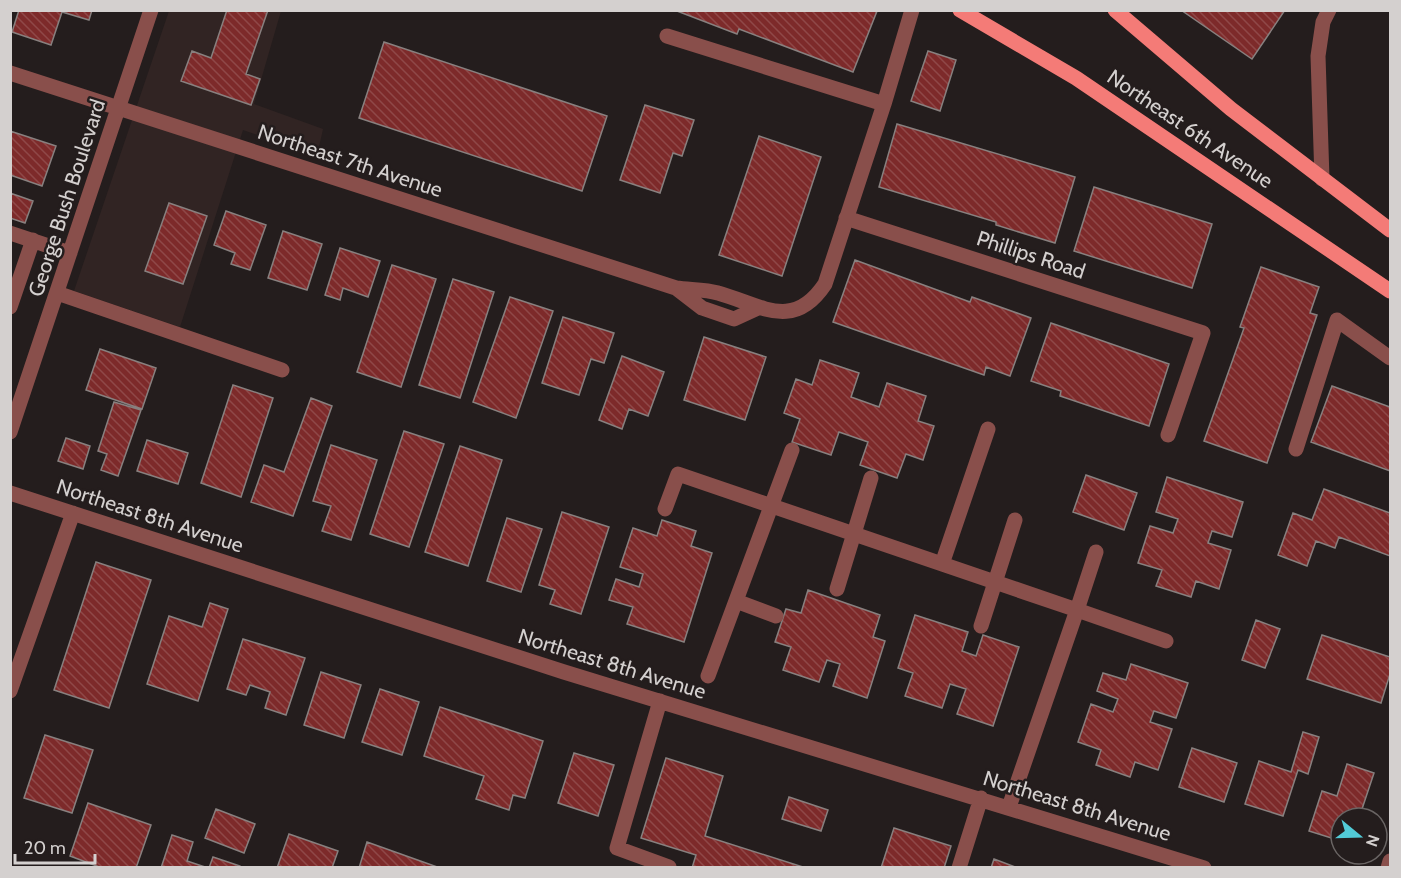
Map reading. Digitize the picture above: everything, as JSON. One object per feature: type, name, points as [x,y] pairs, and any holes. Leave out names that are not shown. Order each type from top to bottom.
[{"type":"main road","name":"Northeast 6th Avenue","points":[[960,10],[1076,78],[1390,291]]},
{"type":"main road","points":[[1115,10],[1231,109],[1390,230]]},
{"type":"street","name":"George Bush Boulevard","points":[[11,429],[151,10]]},
{"type":"street","points":[[846,218],[912,10]]},
{"type":"street","points":[[1322,179],[1318,56],[1323,22],[1329,10]]},
{"type":"street","points":[[667,36],[884,104]]},
{"type":"street","name":"Northeast 7th Avenue","points":[[10,73],[676,288],[702,308],[734,319],[758,308],[789,312],[804,307],[816,297],[825,284],[846,218]]},
{"type":"street","name":"Phillips Road","points":[[846,218],[1203,333],[1168,435]]},
{"type":"street","points":[[10,232],[70,253]]},
{"type":"street","points":[[10,307],[33,240]]},
{"type":"street","points":[[57,293],[282,370]]},
{"type":"street","points":[[1296,449],[1337,321],[1390,358]]},
{"type":"street","points":[[942,564],[988,429]]},
{"type":"street","points":[[708,676],[792,450]]},
{"type":"street","points":[[665,509],[678,474],[1166,641]]},
{"type":"street","points":[[837,589],[871,478]]},
{"type":"street","name":"Northeast 8th Avenue","points":[[10,493],[660,701],[1204,867]]},
{"type":"street","points":[[10,691],[73,513]]},
{"type":"street","points":[[981,626],[1015,520]]},
{"type":"street","points":[[1010,807],[1096,552]]},
{"type":"street","points":[[736,601],[776,616]]},
{"type":"street","points":[[660,701],[616,848],[669,867]]},
{"type":"street","points":[[959,867],[981,798]]},
{"type":"street","points":[[1388,867],[1390,861]]},
{"type":"shaded area","points":[[169,11],[281,11],[254,104],[323,129],[317,156],[243,130],[180,327],[74,291]]},
{"type":"building","points":[[19,10],[92,10],[89,20],[62,12],[51,45],[12,32]]},
{"type":"building","points":[[227,10],[268,10],[246,74],[260,79],[251,105],[181,81],[192,51],[211,58]]},
{"type":"building","points":[[1181,10],[1285,10],[1252,59]]},
{"type":"building","points":[[677,11],[877,11],[853,72],[739,29],[737,34]]},
{"type":"building","points":[[384,42],[607,116],[582,191],[359,118]]},
{"type":"building","points":[[928,51],[956,60],[940,111],[911,101]]},
{"type":"building","points":[[645,105],[694,120],[682,156],[673,153],[660,193],[620,180]]},
{"type":"building","points":[[897,124],[1075,177],[1055,243],[996,225],[996,222],[879,187]]},
{"type":"building","points":[[10,131],[56,146],[42,186],[10,175]]},
{"type":"building","points":[[759,136],[821,157],[782,276],[719,255]]},
{"type":"building","points":[[1094,187],[1212,224],[1192,288],[1074,251]]},
{"type":"building","points":[[10,193],[33,201],[25,223],[10,218]]},
{"type":"building","points":[[169,203],[207,216],[183,284],[145,271]]},
{"type":"building","points":[[226,211],[266,225],[250,270],[231,264],[235,253],[214,245]]},
{"type":"building","points":[[283,231],[322,244],[307,290],[268,278]]},
{"type":"building","points":[[340,248],[380,261],[368,297],[343,288],[340,300],[325,295]]},
{"type":"building","points":[[855,260],[970,302],[972,297],[1031,318],[1010,376],[986,367],[984,375],[833,322]]},
{"type":"building","points":[[392,265],[436,279],[401,387],[357,372]]},
{"type":"building","points":[[1261,267],[1319,287],[1310,313],[1317,315],[1267,463],[1204,441],[1244,328],[1240,327]]},
{"type":"building","points":[[453,279],[494,292],[460,398],[419,385]]},
{"type":"building","points":[[510,297],[553,311],[516,418],[473,402]]},
{"type":"building","points":[[563,317],[614,333],[604,363],[591,359],[579,395],[542,383]]},
{"type":"building","points":[[1051,323],[1169,364],[1149,426],[1060,396],[1061,391],[1031,381]]},
{"type":"building","points":[[704,337],[766,357],[745,420],[684,400]]},
{"type":"building","points":[[100,349],[156,368],[142,409],[86,390]]},
{"type":"building","points":[[622,356],[664,372],[648,416],[629,409],[622,429],[599,420]]},
{"type":"building","points":[[820,360],[859,373],[851,397],[879,407],[887,383],[926,396],[918,421],[934,426],[923,460],[906,454],[897,478],[860,465],[868,442],[839,432],[831,455],[792,442],[800,419],[784,413],[796,379],[812,385]]},
{"type":"building","points":[[233,385],[273,398],[241,497],[201,483]]},
{"type":"building","points":[[1332,386],[1390,407],[1390,471],[1311,442]]},
{"type":"building","points":[[311,398],[332,406],[293,516],[251,502],[264,465],[284,472]]},
{"type":"building","points":[[114,402],[141,410],[118,476],[101,470],[107,454],[98,451]]},
{"type":"building","points":[[404,431],[444,444],[409,547],[370,534]]},
{"type":"building","points":[[66,438],[90,446],[83,469],[58,461]]},
{"type":"building","points":[[147,440],[188,453],[178,484],[137,471]]},
{"type":"building","points":[[331,445],[377,460],[351,540],[322,531],[331,506],[313,501]]},
{"type":"building","points":[[460,446],[502,460],[468,566],[425,552]]},
{"type":"building","points":[[1086,475],[1137,493],[1124,530],[1073,512]]},
{"type":"building","points":[[1167,477],[1243,502],[1232,537],[1212,531],[1208,543],[1231,550],[1219,589],[1196,581],[1191,597],[1156,586],[1162,570],[1138,563],[1150,526],[1173,533],[1178,519],[1156,512]]},
{"type":"building","points":[[1324,489],[1390,513],[1390,556],[1339,537],[1335,548],[1316,541],[1307,566],[1278,555],[1293,513],[1312,520]]},
{"type":"building","points":[[562,512],[609,527],[581,614],[550,604],[555,590],[539,585]]},
{"type":"building","points":[[507,518],[542,529],[521,592],[487,581]]},
{"type":"building","points":[[662,520],[696,531],[691,546],[712,553],[684,642],[627,624],[633,607],[609,600],[616,579],[639,587],[643,574],[620,567],[633,528],[657,536]]},
{"type":"building","points":[[96,562],[151,580],[109,708],[54,690]]},
{"type":"building","points":[[808,590],[880,615],[873,637],[885,641],[867,698],[833,686],[840,664],[827,660],[819,682],[783,670],[791,647],[775,642],[786,609],[801,613]]},
{"type":"building","points":[[210,603],[228,609],[198,701],[147,684],[169,616],[202,627]]},
{"type":"building","points":[[915,615],[968,632],[962,651],[976,656],[983,635],[1019,647],[993,726],[957,714],[966,689],[950,684],[942,708],[905,696],[913,673],[898,668]]},
{"type":"building","points":[[1256,620],[1280,629],[1265,668],[1242,660]]},
{"type":"building","points":[[1322,635],[1390,657],[1390,674],[1381,703],[1307,679]]},
{"type":"building","points":[[243,639],[305,658],[286,715],[265,708],[270,692],[250,685],[246,695],[227,689]]},
{"type":"building","points":[[1131,664],[1188,683],[1176,718],[1154,711],[1150,722],[1172,729],[1158,770],[1135,762],[1130,777],[1096,765],[1101,750],[1078,742],[1091,704],[1113,712],[1118,699],[1097,691],[1103,673],[1126,680]]},
{"type":"building","points":[[321,672],[361,685],[344,738],[304,725]]},
{"type":"building","points":[[380,689],[419,702],[402,755],[362,742]]},
{"type":"building","points":[[440,707],[543,741],[525,798],[513,795],[509,810],[476,799],[484,776],[424,756]]},
{"type":"building","points":[[1303,732],[1319,737],[1308,774],[1298,770],[1283,816],[1245,804],[1259,761],[1291,772]]},
{"type":"building","points":[[45,735],[93,750],[72,813],[24,798]]},
{"type":"building","points":[[1192,748],[1237,763],[1224,802],[1179,787]]},
{"type":"building","points":[[574,753],[614,765],[598,816],[558,803]]},
{"type":"building","points":[[666,758],[723,776],[705,836],[806,868],[692,868],[696,855],[641,838]]},
{"type":"building","points":[[1347,764],[1374,773],[1363,806],[1329,806],[1329,837],[1309,831],[1322,791],[1337,796]]},
{"type":"building","points":[[789,797],[828,810],[821,831],[782,819]]},
{"type":"building","points":[[88,803],[151,825],[136,868],[102,868],[70,856]]},
{"type":"building","points":[[216,809],[255,824],[244,853],[205,838]]},
{"type":"building","points":[[894,828],[951,846],[944,868],[881,868]]},
{"type":"building","points":[[289,834],[338,851],[332,868],[277,868]]},
{"type":"building","points":[[172,835],[193,842],[187,861],[208,868],[161,868]]},
{"type":"building","points":[[367,842],[440,868],[359,868]]},
{"type":"building","points":[[213,857],[240,866],[240,868],[209,868]]},
{"type":"building","points":[[994,859],[1018,868],[991,868]]}]
